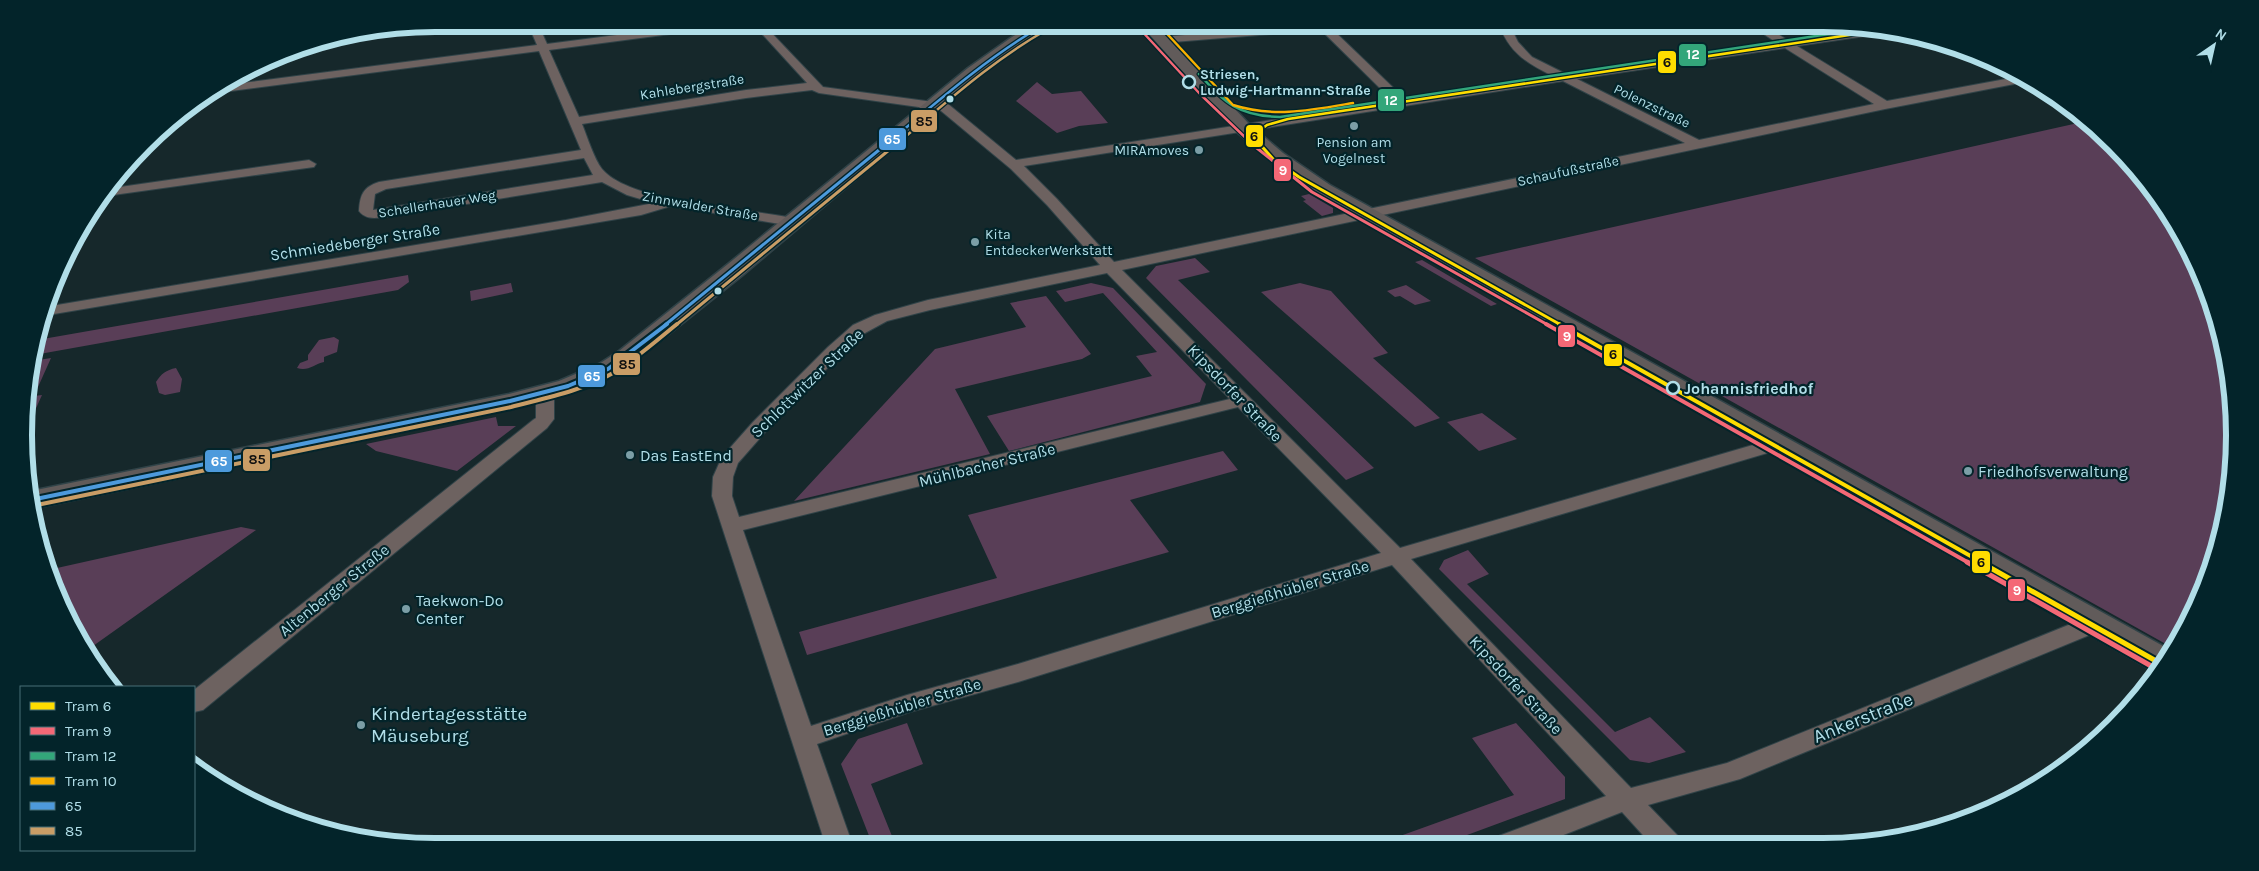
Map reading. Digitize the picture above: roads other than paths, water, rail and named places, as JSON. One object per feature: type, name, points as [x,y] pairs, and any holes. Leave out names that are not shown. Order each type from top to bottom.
[{"type":"main road","points":[[38,499],[545,393],[587,379],[608,369],[627,356],[1000,52],[1032,32]]},
{"type":"main road","points":[[1154,32],[1243,128],[1300,174],[1367,214],[2159,659]]},
{"type":"street","points":[[536,32],[596,171],[602,178]]},
{"type":"street","points":[[231,88],[661,32]]},
{"type":"street","points":[[765,32],[815,86]]},
{"type":"street","points":[[1161,40],[1246,32]]},
{"type":"street","points":[[1328,32],[1402,103]]},
{"type":"street","name":"Polenzstraße","points":[[1508,32],[1517,50],[1528,59],[1562,78],[1696,144]]},
{"type":"street","points":[[1767,32],[1885,105]]},
{"type":"street","points":[[1014,164],[1562,78],[1858,34]]},
{"type":"street","name":"Schaufußstraße","points":[[1112,268],[1696,144],[1885,105],[2015,81]]},
{"type":"street","name":"Kipsdorfer Straße","points":[[815,86],[818,90],[944,107],[1014,164],[1052,202],[1112,268],[1396,556],[1624,800],[1662,838]]},
{"type":"street","name":"Kahlebergstraße","points":[[575,121],[746,94],[815,86]]},
{"type":"street","name":"Schellerhauer Weg","points":[[588,153],[371,188],[367,194],[366,211],[370,214],[386,213],[602,178]]},
{"type":"street","points":[[114,192],[309,164]]},
{"type":"street","name":"Zinnwalder Straße","points":[[602,178],[632,193],[671,202],[792,222]]},
{"type":"street","name":"Schmiedeberger Straße","points":[[53,311],[631,213],[671,202]]},
{"type":"street","name":"Schlottwitzer Straße","points":[[836,838],[722,496],[723,477],[729,461],[767,419],[859,329],[881,318],[928,305],[1112,268]]},
{"type":"street","name":"Altenberger Straße","points":[[195,702],[540,424],[545,419],[545,393]]},
{"type":"street","name":"Mühlbacher Straße","points":[[731,526],[1242,401]]},
{"type":"street","name":"Berggießhübler Straße","points":[[804,738],[907,704],[1027,670],[1396,556],[1777,444]]},
{"type":"street","name":"Ankerstraße","points":[[1524,838],[1624,800],[1731,772],[2096,623]]},
{"type":"tram line","name":"9","points":[[1143,32],[1242,136],[1312,192],[2153,667]]},
{"type":"tram line","name":"10","points":[[1165,32],[1233,105],[1262,112],[1292,113],[1353,103]]},
{"type":"tram line","name":"12","points":[[1199,74],[1233,108],[1252,115],[1280,117],[1838,33]]},
{"type":"tram line","name":"6","points":[[1857,34],[1288,119],[1267,125],[1254,135],[1265,152],[1299,177],[2157,662]]},
{"type":"place","name":"Striesen, Ludwig-Hartmann-Straße","points":[[1189,82]]},
{"type":"place","name":"Pension am Vogelnest","points":[[1354,126]]},
{"type":"place","name":"MIRAmoves","points":[[1199,150]]},
{"type":"place","name":"Kita EntdeckerWerkstatt","points":[[975,242]]},
{"type":"place","name":"Johannisfriedhof","points":[[1673,388]]},
{"type":"place","name":"Das EastEnd","points":[[630,455]]},
{"type":"place","name":"Friedhofsverwaltung","points":[[1968,471]]},
{"type":"place","name":"Taekwon-Do Center","points":[[406,609]]},
{"type":"place","name":"Kindertagesstätte Mäuseburg","points":[[361,725]]}]
